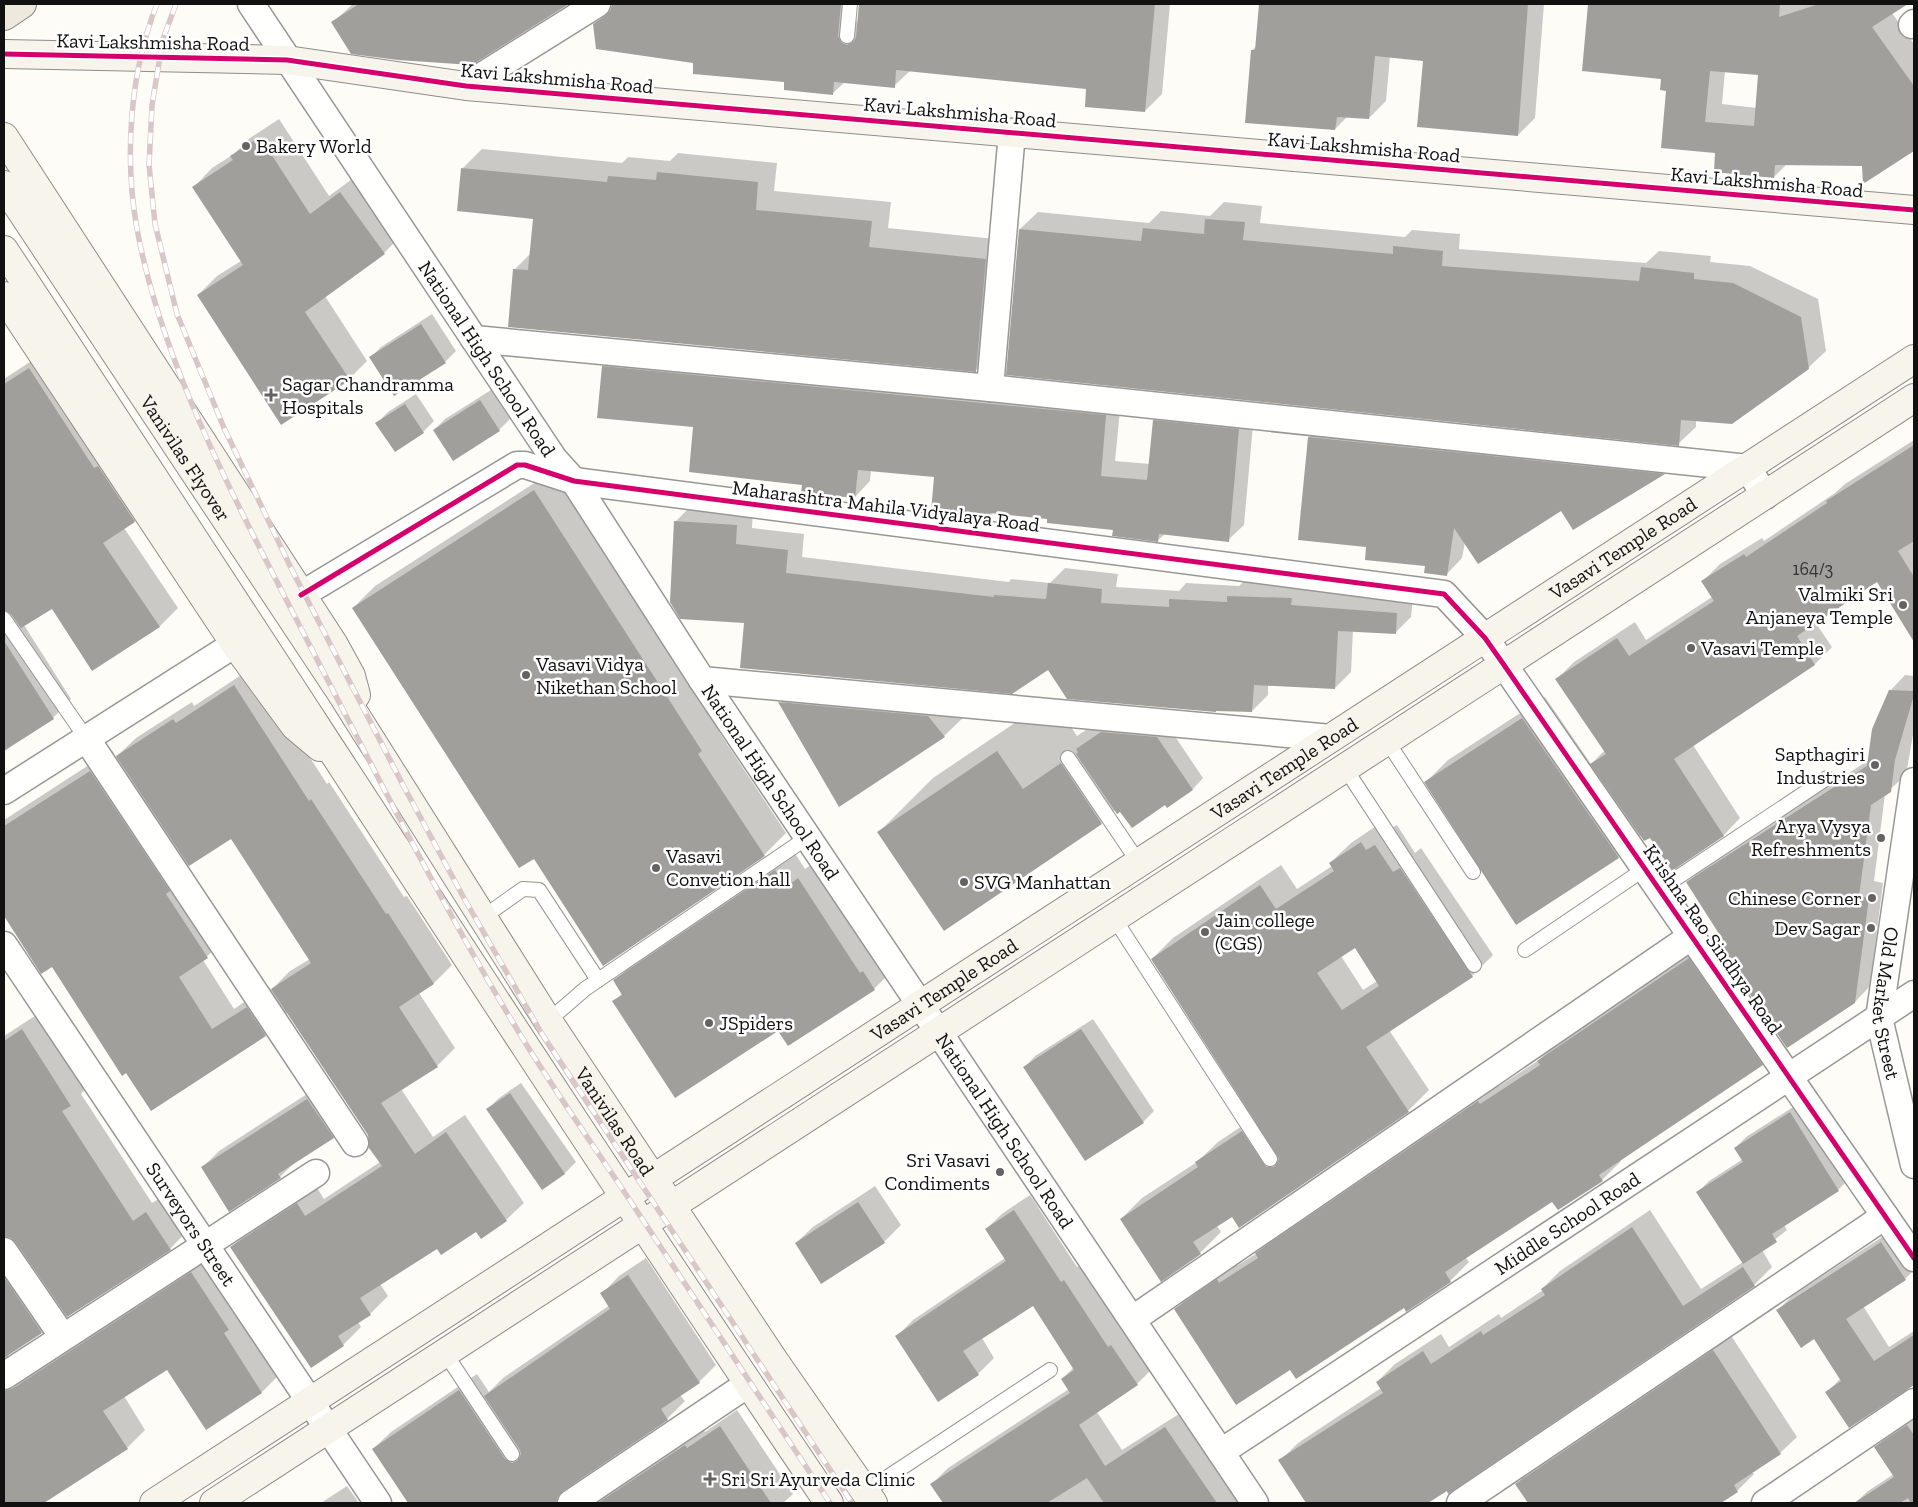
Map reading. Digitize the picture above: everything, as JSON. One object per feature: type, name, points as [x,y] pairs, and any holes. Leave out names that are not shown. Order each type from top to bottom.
[{"type":"main road","points":[[4,16],[22,4]]},
{"type":"main road","name":"Kavi Lakshmisha Road","points":[[4,54],[287,60],[466,86],[1914,210]]},
{"type":"main road","points":[[4,137],[334,645],[351,676],[365,733]]},
{"type":"main road","name":"Vanivilas Flyover","points":[[4,185],[180,448],[342,694],[365,733]]},
{"type":"main road","name":"Vanivilas Flyover","points":[[4,250],[344,767]]},
{"type":"main road","points":[[4,296],[235,644],[295,726],[344,767]]},
{"type":"main road","name":"Vasavi Temple Road","points":[[154,1503],[1914,359]]},
{"type":"main road","name":"Vasavi Temple Road","points":[[214,1503],[1914,398]]},
{"type":"main road","name":"Vanivilas Road","points":[[365,733],[548,1020],[775,1362],[869,1498]]},
{"type":"main road","name":"Vanivilas Road","points":[[344,767],[642,1226],[829,1503]]},
{"type":"main road","points":[[1169,843],[1189,870]]},
{"type":"street","points":[[466,86],[597,4]]},
{"type":"street","name":"National High School Road","points":[[258,6],[287,60],[554,459],[574,480],[702,680],[1255,1503]]},
{"type":"street","points":[[990,388],[1012,132]]},
{"type":"street","points":[[474,339],[990,388],[1748,468],[1765,496]]},
{"type":"street","name":"Maharashtra Mahila Vidyalaya Road","points":[[301,595],[517,465],[525,465],[574,480],[1437,592],[1449,597],[1485,638]]},
{"type":"street","name":"Krishna Rao Sindhya Road","points":[[1485,638],[1914,1258]]},
{"type":"street","points":[[4,791],[235,644]]},
{"type":"street","points":[[702,680],[1331,738]]},
{"type":"street","points":[[86,738],[355,1144]]},
{"type":"street","name":"Old Market Street","points":[[1914,781],[1879,1018],[1914,1165]]},
{"type":"street","points":[[1133,1319],[1692,936]]},
{"type":"street","name":"Surveyors Street","points":[[4,945],[378,1503]]},
{"type":"street","name":"Middle School Road","points":[[1221,1452],[1914,994]]},
{"type":"street","points":[[4,1376],[316,1173]]},
{"type":"street","points":[[1460,1503],[1885,1216]]},
{"type":"street","points":[[4,1251],[63,1337]]},
{"type":"street","points":[[571,1503],[748,1384]]},
{"type":"street","points":[[1765,1503],[1914,1402]]},
{"type":"lane","points":[[847,36],[850,4]]},
{"type":"lane","points":[[4,619],[86,738]]},
{"type":"lane","points":[[1387,741],[1473,872]]},
{"type":"lane","points":[[1068,758],[1139,863]]},
{"type":"lane","points":[[1345,768],[1474,965]]},
{"type":"lane","points":[[1524,950],[1653,879],[1827,778]]},
{"type":"lane","points":[[548,1020],[598,980],[808,837]]},
{"type":"lane","points":[[482,918],[523,889],[539,890],[598,980]]},
{"type":"lane","points":[[1114,918],[1270,1159]]},
{"type":"lane","points":[[445,1353],[512,1454]]},
{"type":"lane","points":[[869,1498],[1050,1370]]},
{"type":"building","points":[[359,4],[569,4],[472,65],[398,60],[351,54],[331,22]]},
{"type":"building","points":[[612,4],[841,4],[838,36],[842,43],[847,45],[854,41],[856,37],[859,4],[1155,4],[1145,112],[1085,107],[1086,89],[896,70],[895,88],[834,82],[833,95],[784,90],[784,82],[693,74],[693,63],[596,49],[593,24],[610,11]]},
{"type":"building","points":[[1259,4],[1528,4],[1518,136],[1417,127],[1423,61],[1375,56],[1369,119],[1337,117],[1335,130],[1245,123],[1251,50],[1255,50]]},
{"type":"building","points":[[1588,4],[1780,4],[1779,17],[1819,4],[1908,4],[1872,27],[1914,86],[1914,151],[1863,184],[1862,166],[1775,165],[1774,178],[1714,172],[1715,153],[1661,148],[1666,91],[1660,90],[1661,79],[1582,71]],"holes":[[[1710,71],[1758,75],[1754,126],[1705,122]]]},
{"type":"building","points":[[260,137],[310,214],[340,192],[385,254],[305,312],[350,380],[281,425],[197,295],[243,265],[192,187],[233,160],[230,156]]},
{"type":"building","points":[[461,168],[607,182],[608,176],[656,180],[657,172],[758,182],[756,210],[872,221],[869,247],[986,259],[976,372],[508,327],[513,269],[528,270],[533,219],[457,211]]},
{"type":"building","points":[[1205,219],[1245,222],[1243,240],[1393,254],[1393,246],[1443,251],[1442,266],[1639,281],[1641,267],[1694,273],[1694,279],[1733,283],[1801,317],[1809,369],[1732,424],[1681,420],[1679,446],[1006,375],[1019,229],[1141,241],[1143,228],[1204,234]]},
{"type":"building","points":[[421,324],[446,363],[394,396],[369,357]]},
{"type":"building","points":[[602,366],[1106,415],[1101,476],[1147,480],[1153,420],[1239,429],[1229,542],[1159,534],[1158,542],[1112,536],[1113,530],[1047,523],[1047,519],[990,513],[989,520],[931,512],[934,477],[858,470],[855,498],[801,493],[802,485],[689,472],[693,427],[597,418]]},
{"type":"building","points":[[29,368],[94,468],[98,466],[135,522],[103,543],[160,627],[92,671],[52,609],[21,628],[11,614],[4,610],[4,384]]},
{"type":"building","points":[[480,400],[500,431],[453,461],[433,430]]},
{"type":"building","points":[[405,404],[424,433],[395,452],[375,423]]},
{"type":"building","points":[[1308,437],[1665,474],[1573,530],[1561,511],[1478,564],[1454,528],[1447,576],[1424,573],[1425,566],[1365,560],[1366,547],[1298,540]]},
{"type":"building","points":[[1914,445],[1914,541],[1898,551],[1914,577],[1914,642],[1877,582],[1797,636],[1815,665],[1674,759],[1724,836],[1672,871],[1650,838],[1644,841],[1590,764],[1606,754],[1555,679],[1617,638],[1629,656],[1714,601],[1701,581],[1744,554],[1746,557],[1827,503],[1826,501]]},
{"type":"building","name":"Vasavi Vidya Nikethan School","points":[[534,490],[702,751],[698,754],[765,856],[603,966],[534,859],[519,868],[352,608]]},
{"type":"building","points":[[674,521],[737,525],[736,544],[788,550],[786,573],[994,597],[994,595],[1046,599],[1048,583],[1102,589],[1101,603],[1169,607],[1169,599],[1227,602],[1227,596],[1292,598],[1291,605],[1397,613],[1396,634],[1338,631],[1335,689],[1254,685],[1252,712],[1216,712],[1067,699],[1048,670],[1012,694],[740,668],[744,623],[680,619],[670,602]]},
{"type":"building","points":[[4,641],[54,719],[4,751]]},
{"type":"building","points":[[234,685],[309,801],[311,799],[434,984],[399,1007],[438,1067],[381,1103],[415,1154],[446,1132],[507,1221],[481,1239],[476,1232],[441,1255],[437,1249],[360,1298],[371,1315],[338,1336],[344,1346],[311,1368],[230,1247],[297,1203],[305,1216],[382,1166],[369,1148],[368,1135],[271,989],[311,963],[231,839],[189,866],[116,756],[173,719],[176,723]]},
{"type":"building","points":[[1889,690],[1914,691],[1914,695],[1895,760],[1891,792],[1871,805],[1859,896],[1869,898],[1855,1003],[1787,1048],[1714,942],[1721,937],[1686,882],[1867,766],[1872,729]]},
{"type":"building","points":[[778,702],[928,716],[945,737],[839,807]]},
{"type":"building","points":[[1522,718],[1619,858],[1516,925],[1424,782]]},
{"type":"building","points":[[1101,732],[1157,737],[1193,790],[1167,808],[1165,805],[1132,828],[1120,812],[1117,814],[1076,754],[1078,752],[1076,749]]},
{"type":"building","name":"SVG Manhattan","points":[[997,751],[1023,789],[1061,763],[1102,824],[944,931],[877,832]]},
{"type":"building","points":[[90,771],[170,891],[166,894],[208,958],[179,977],[212,1029],[247,1007],[266,1036],[151,1111],[126,1073],[122,1076],[52,967],[41,974],[4,916],[4,826]]},
{"type":"building","points":[[1361,842],[1366,850],[1375,845],[1393,872],[1400,868],[1473,977],[1366,1047],[1409,1112],[1239,1228],[1232,1217],[1193,1242],[1201,1254],[1161,1282],[1120,1219],[1198,1167],[1195,1162],[1242,1131],[1266,1167],[1274,1167],[1279,1159],[1151,959],[1260,885],[1276,909],[1334,871],[1329,863]],"holes":[[[1355,948],[1379,986],[1342,1010],[1317,973]]]},
{"type":"building","points":[[775,870],[786,887],[798,878],[860,973],[863,971],[875,990],[788,1046],[778,1031],[675,1098],[612,1001],[622,995],[613,980]]},
{"type":"building","points":[[1689,958],[1763,1065],[1599,1175],[1603,1181],[1558,1210],[1552,1202],[1445,1272],[1451,1282],[1406,1312],[1404,1308],[1296,1379],[1290,1370],[1236,1405],[1174,1309],[1217,1279],[1219,1283],[1258,1258],[1255,1253],[1478,1101],[1480,1104],[1540,1065],[1537,1061]]},
{"type":"building","points":[[22,1029],[71,1106],[62,1111],[133,1221],[146,1212],[171,1250],[67,1317],[16,1243],[11,1238],[4,1236],[4,1041]]},
{"type":"building","points":[[1081,1029],[1144,1123],[1085,1161],[1023,1067]]},
{"type":"building","points":[[510,1093],[565,1174],[542,1190],[486,1109]]},
{"type":"building","points":[[307,1099],[334,1138],[278,1174],[281,1178],[229,1212],[201,1167]]},
{"type":"building","points":[[1790,1112],[1839,1191],[1772,1234],[1777,1242],[1743,1264],[1696,1192],[1743,1162],[1734,1148]]},
{"type":"building","points":[[858,1202],[885,1243],[821,1284],[795,1243]]},
{"type":"building","points":[[1014,1210],[1061,1282],[1064,1280],[1108,1347],[1111,1345],[1138,1385],[1079,1425],[1105,1466],[1165,1427],[1217,1503],[1104,1503],[1087,1478],[1047,1503],[943,1503],[930,1484],[1070,1393],[1061,1379],[1074,1370],[1033,1306],[963,1351],[979,1375],[938,1402],[895,1336],[1006,1261],[985,1229]]},
{"type":"building","points":[[1632,1227],[1683,1306],[1743,1267],[1755,1286],[1448,1494],[1447,1491],[1428,1503],[1306,1503],[1278,1460],[1383,1393],[1376,1382],[1423,1351],[1431,1364],[1481,1331],[1483,1335],[1545,1295],[1541,1289]]},
{"type":"building","points":[[1881,1242],[1906,1280],[1846,1319],[1874,1361],[1914,1335],[1914,1385],[1849,1428],[1825,1392],[1841,1381],[1814,1339],[1801,1348],[1776,1310]]},
{"type":"building","points":[[191,1272],[229,1330],[224,1333],[262,1393],[206,1430],[167,1370],[103,1411],[128,1449],[44,1503],[4,1503],[4,1391],[12,1389]]},
{"type":"building","points":[[628,1275],[700,1383],[661,1409],[668,1420],[563,1491],[558,1496],[556,1503],[408,1503],[372,1449],[459,1390],[505,1459],[512,1463],[517,1461],[521,1454],[520,1450],[484,1396],[610,1309],[600,1293]]},
{"type":"building","points":[[4,1277],[42,1333],[4,1358]]},
{"type":"building","points":[[1713,1350],[1781,1454],[1734,1485],[1738,1492],[1721,1503],[1528,1503],[1515,1484]]},
{"type":"building","points":[[1907,1425],[1914,1435],[1914,1503],[1911,1503],[1908,1498],[1900,1503],[1854,1503],[1894,1477],[1874,1447]]},
{"type":"building","points":[[720,1426],[771,1503],[598,1503],[685,1445],[687,1448]]},
{"type":"railway","points":[[157,4],[148,30],[135,86],[130,144],[133,201],[137,229],[149,282],[185,388],[208,441],[232,493],[387,794],[440,895],[497,995],[551,1083],[830,1503]]},
{"type":"railway","points":[[176,4],[163,39],[152,105],[149,165],[155,224],[177,314],[224,428],[292,570],[404,787],[465,900],[542,1034],[852,1503]]},
{"type":"cycle path","points":[[4,54],[287,60],[466,86],[1914,210]]},
{"type":"cycle path","points":[[301,595],[517,465],[525,465],[574,481],[1444,594],[1485,638],[1914,1258]]},
{"type":"place","name":"Bakery World","points":[[246,146]]},
{"type":"place","name":"Sagar Chandramma Hospitals","points":[[271,395]]},
{"type":"place","name":"Valmiki Sri Anjaneya Temple","points":[[1903,605]]},
{"type":"place","name":"Vasavi Temple","points":[[1691,648]]},
{"type":"place","name":"Vasavi Vidya Nikethan School","points":[[526,675]]},
{"type":"place","name":"Sapthagiri Industries","points":[[1875,765]]},
{"type":"place","name":"Arya Vysya Refreshments","points":[[1881,838]]},
{"type":"place","name":"Vasavi Convetion hall","points":[[656,868]]},
{"type":"place","name":"SVG Manhattan","points":[[964,882]]},
{"type":"place","name":"Chinese Corner","points":[[1872,898]]},
{"type":"place","name":"Dev Sagar","points":[[1871,928]]},
{"type":"place","name":"Jain college (CGS)","points":[[1205,932]]},
{"type":"place","name":"JSpiders","points":[[709,1023]]},
{"type":"place","name":"Sri Vasavi Condiments","points":[[1000,1172]]},
{"type":"place","name":"Sri Sri Ayurveda Clinic","points":[[710,1479]]}]
